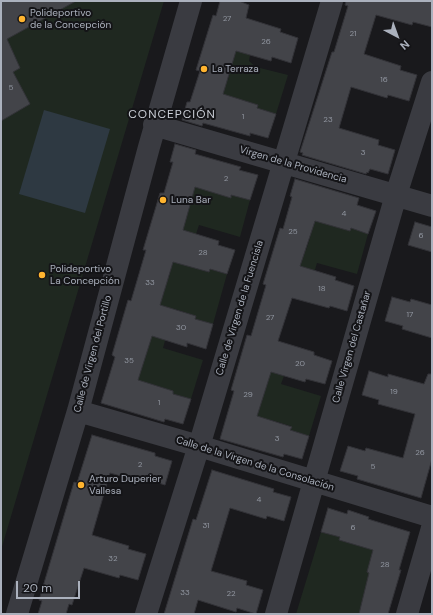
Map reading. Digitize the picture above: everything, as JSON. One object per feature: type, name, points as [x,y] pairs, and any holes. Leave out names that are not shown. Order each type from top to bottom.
[{"type":"street","name":"Calle de Virgen del Portillo","points":[[18,614],[78,411],[154,125],[191,1]]},
{"type":"street","name":"Calle de Virgen de la Fuencisla","points":[[146,614],[199,446],[332,1]]},
{"type":"street","name":"Calle Virgen del Castañar","points":[[276,614],[396,195],[432,82]]},
{"type":"street","name":"Virgen de la Providencia","points":[[154,125],[432,206]]},
{"type":"street","name":"Calle de la Virgen de la Consolación","points":[[78,411],[432,517]]},
{"type":"street","points":[[407,614],[432,528]]},
{"type":"shaded area","name":"Polideportivo La Concepción","points":[[1,1],[164,1],[1,550]]},
{"type":"shaded area","points":[[234,47],[250,55],[249,61],[256,67],[288,75],[276,114],[257,108],[258,105],[238,99],[219,96],[224,79],[228,80]]},
{"type":"shaded area","points":[[44,110],[110,129],[85,213],[19,194]]},
{"type":"shaded area","points":[[194,183],[231,197],[231,195],[250,200],[240,237],[199,225],[195,237],[179,232],[187,215]]},
{"type":"shaded area","points":[[312,217],[329,225],[350,231],[351,228],[368,234],[357,274],[317,263],[314,273],[298,268],[303,250],[306,250],[310,238]]},
{"type":"shaded area","points":[[171,257],[188,266],[208,272],[209,269],[227,274],[213,324],[195,319],[196,316],[175,309],[156,308],[165,289],[162,288],[169,277],[171,268],[168,267]]},
{"type":"shaded area","points":[[149,332],[166,337],[163,348],[203,360],[191,399],[173,394],[173,391],[151,384],[134,383]]},
{"type":"shaded area","points":[[267,367],[284,376],[281,384],[321,396],[309,436],[290,430],[291,426],[271,420],[252,419]]},
{"type":"shaded area","points":[[321,532],[340,537],[339,540],[359,546],[378,548],[371,559],[367,572],[370,573],[359,614],[296,614]]},
{"type":"building","points":[[1,1],[76,1],[7,39],[20,68],[13,72],[30,104],[1,121]]},
{"type":"building","points":[[220,1],[239,1],[249,5],[246,18],[281,29],[280,32],[298,38],[291,63],[272,57],[271,61],[236,51],[223,94],[258,105],[257,108],[276,114],[268,138],[250,133],[250,136],[203,123],[202,126],[182,120],[187,102],[190,102],[200,71],[196,70],[213,15],[216,16]]},
{"type":"building","points":[[346,1],[432,1],[432,27],[413,22],[412,25],[376,15],[364,54],[401,66],[400,70],[417,75],[409,101],[388,95],[387,98],[351,87],[339,128],[379,140],[378,145],[395,150],[388,174],[370,169],[366,174],[302,155],[303,153],[300,152],[332,52],[334,52],[348,6],[345,5]]},
{"type":"building","points":[[175,144],[196,150],[195,154],[241,167],[239,170],[258,175],[250,200],[231,195],[231,198],[195,187],[183,230],[219,241],[218,245],[235,250],[227,274],[210,269],[209,272],[173,262],[160,305],[196,316],[195,319],[213,324],[206,349],[187,343],[187,347],[152,336],[138,380],[173,391],[173,394],[191,399],[183,424],[165,419],[164,422],[101,403],[115,357],[112,355],[128,300],[131,301],[146,250],[143,250],[160,193],[164,193],[173,162],[170,162]]},
{"type":"building","points":[[295,179],[359,198],[357,205],[376,211],[368,234],[351,228],[350,231],[315,221],[300,266],[336,277],[335,280],[354,286],[347,311],[330,306],[329,308],[292,298],[278,341],[314,352],[314,355],[332,361],[325,384],[306,379],[305,382],[271,372],[257,416],[292,427],[290,430],[309,436],[302,459],[284,454],[283,457],[220,439],[234,391],[231,390],[247,335],[251,336],[266,285],[263,284],[280,228],[283,229],[292,197],[290,196]]},
{"type":"building","points":[[415,222],[432,227],[432,252],[408,245]]},
{"type":"building","points":[[392,297],[410,302],[411,299],[432,305],[432,338],[402,329],[403,326],[385,321]]},
{"type":"building","points":[[369,371],[388,377],[388,374],[424,384],[428,374],[432,374],[432,459],[421,498],[357,479],[358,476],[340,471],[348,446],[365,451],[366,448],[403,458],[415,414],[378,404],[379,400],[362,395]]},
{"type":"building","points":[[92,435],[155,453],[155,456],[172,461],[165,485],[146,479],[145,483],[110,473],[92,535],[129,546],[128,549],[146,554],[138,580],[120,575],[119,578],[84,568],[72,605],[69,604],[66,614],[38,614],[42,601],[39,600],[74,482],[77,483]]},
{"type":"building","points":[[212,470],[274,489],[273,492],[291,497],[284,521],[267,516],[266,519],[230,508],[211,571],[247,581],[246,585],[263,590],[256,614],[237,608],[236,612],[198,600],[194,614],[164,614],[193,519],[196,520]]},
{"type":"building","points":[[328,508],[347,514],[348,510],[369,517],[368,519],[410,532],[388,614],[359,614],[373,550],[339,540],[340,537],[321,532]]},
{"type":"place","name":"Polideportivo de la Concepción","points":[[22,19]]},
{"type":"place","name":"La Terraza","points":[[204,69]]},
{"type":"place","name":"Luna Bar","points":[[163,200]]},
{"type":"place","name":"Polideportivo La Concepción","points":[[42,275]]},
{"type":"place","name":"Arturo Duperier Vallesa","points":[[81,485]]},
{"type":"district","name":"CONCEPCIÓN","points":[[172,115]]}]
